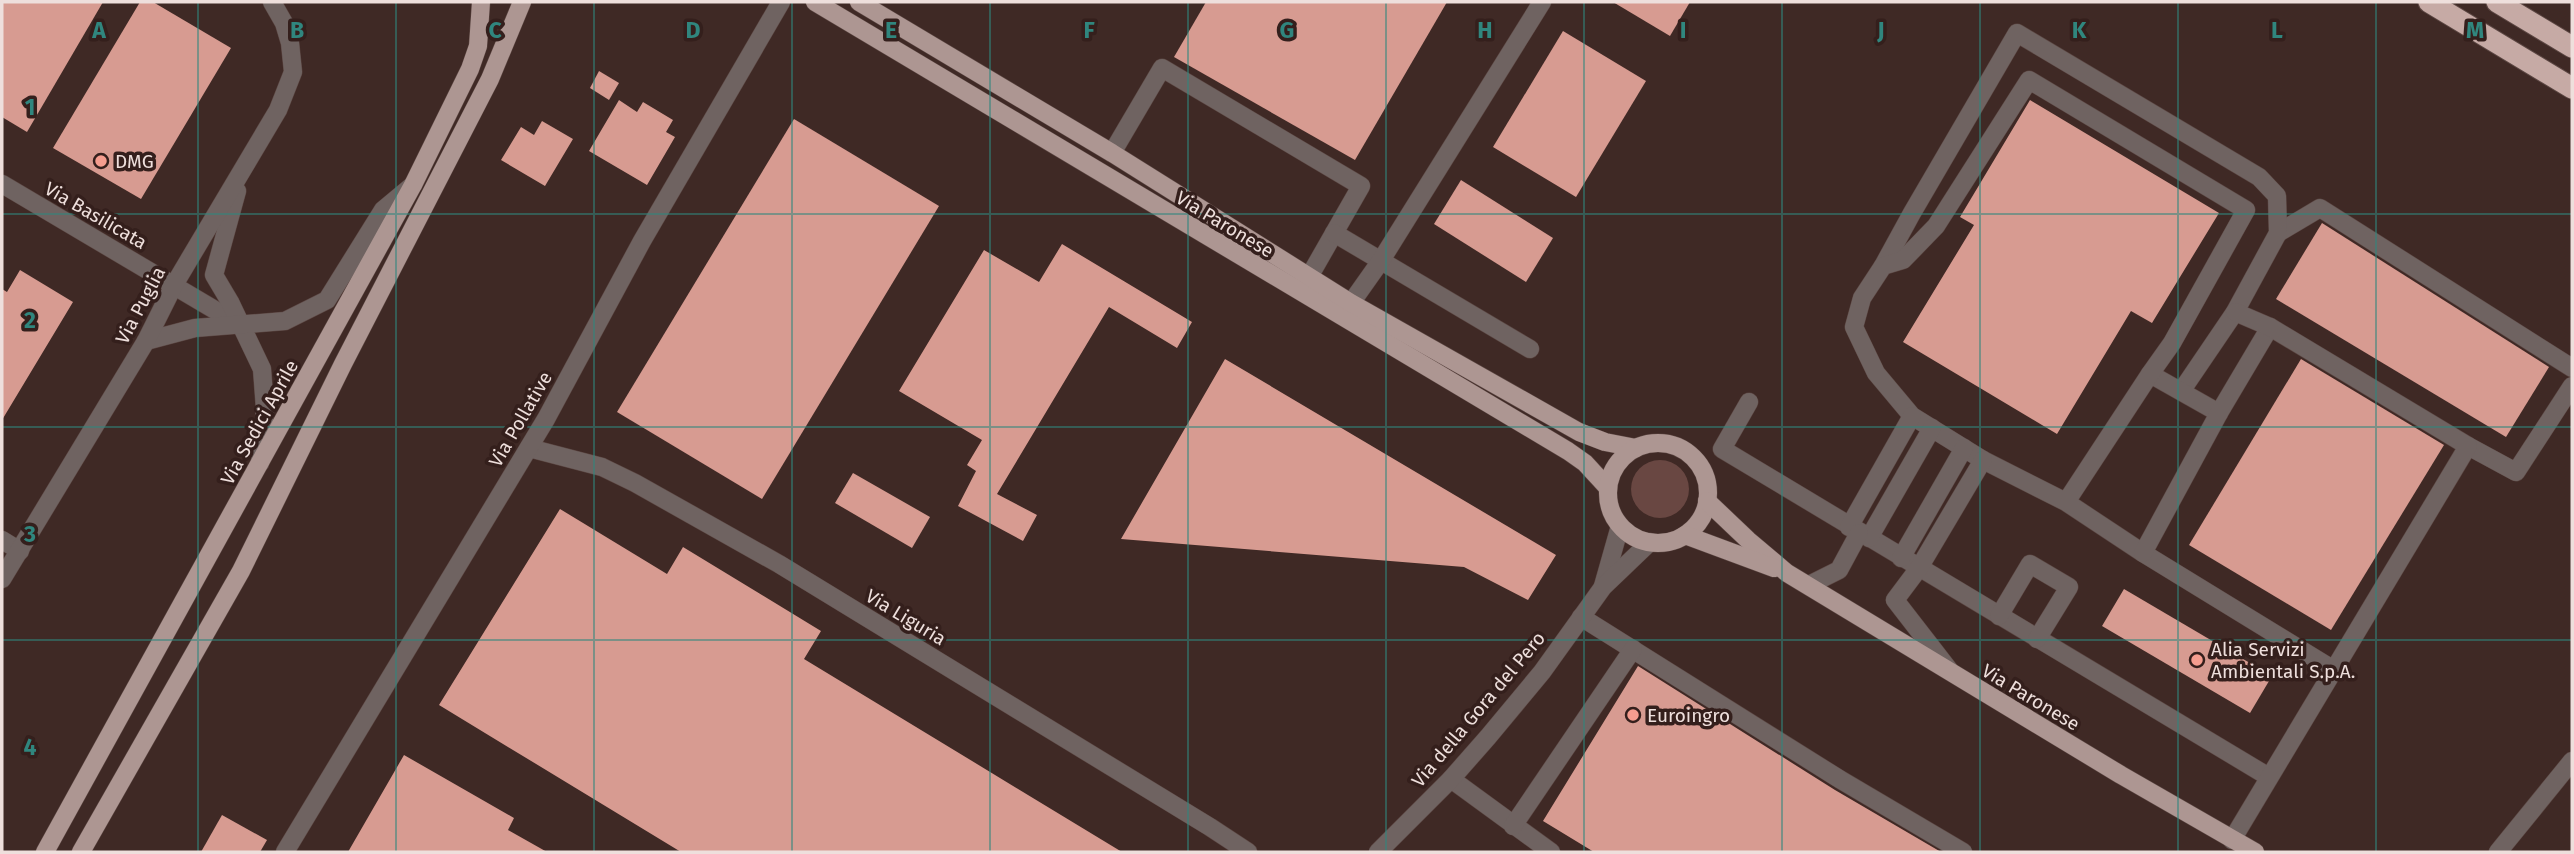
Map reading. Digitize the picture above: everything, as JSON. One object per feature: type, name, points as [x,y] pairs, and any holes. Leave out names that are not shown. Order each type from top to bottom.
[{"type":"highway","points":[[2429,2],[2572,88]]},
{"type":"highway","points":[[2497,2],[2572,47]]},
{"type":"main road","name":"Via Sedici Aprile","points":[[46,852],[413,186],[470,69],[478,46],[481,2]]},
{"type":"main road","points":[[81,852],[241,571],[343,364],[484,91],[522,2]]},
{"type":"main road","name":"Via Paronese","points":[[816,2],[1568,452],[1584,463],[1608,488],[1609,502],[1620,526]]},
{"type":"main road","name":"Via Paronese","points":[[859,2],[1112,153],[1351,303],[1579,432],[1636,448],[1667,444],[1682,449],[1694,458],[1703,471],[1708,485],[1707,501],[1787,573]]},
{"type":"main road","points":[[1608,488],[1613,471],[1623,458],[1636,448]]},
{"type":"main road","points":[[1620,526],[1634,537],[1662,543],[1685,535],[1696,526],[1707,501]]},
{"type":"main road","name":"Via Paronese","points":[[1685,535],[1787,573],[1809,585],[1953,675],[2255,852]]},
{"type":"street","name":"Via Puglia","points":[[2,579],[146,341],[174,285],[278,110],[293,72],[290,43],[284,23],[272,2]]},
{"type":"street","name":"Via Pollative","points":[[285,852],[529,448],[642,241],[781,2]]},
{"type":"street","points":[[1351,303],[1380,262],[1542,2]]},
{"type":"street","points":[[2182,390],[2235,312],[2278,233],[2277,196],[2259,177],[2017,33],[1884,265],[1862,298],[1854,327],[1876,373],[1912,416],[1983,460],[2066,502],[2143,553],[2334,670]]},
{"type":"street","points":[[1112,153],[1163,68],[1361,186],[1309,277]]},
{"type":"street","points":[[1884,265],[1903,260],[1936,226],[2029,80],[2246,210],[2172,343],[2066,502]]},
{"type":"street","points":[[243,168],[214,275],[262,369],[265,409],[260,466]]},
{"type":"street","name":"Via Basilicata","points":[[2,184],[242,326]]},
{"type":"street","points":[[146,341],[195,328],[285,321],[327,300],[383,210],[413,186]]},
{"type":"street","points":[[2278,233],[2320,208],[2572,368]]},
{"type":"street","points":[[1334,233],[1530,349]]},
{"type":"street","points":[[2235,312],[2270,327],[2516,472],[2572,386]]},
{"type":"street","points":[[2143,553],[2219,413],[2270,327]]},
{"type":"street","points":[[2150,374],[2219,413]]},
{"type":"street","points":[[1749,402],[1722,449],[2269,777]]},
{"type":"street","points":[[1809,585],[1839,570],[1859,533],[1912,416]]},
{"type":"street","points":[[1859,533],[1933,428]]},
{"type":"street","points":[[2232,840],[2468,446]]},
{"type":"street","name":"Via Liguria","points":[[529,448],[602,467],[659,496],[791,571],[1248,852]]},
{"type":"street","points":[[1901,558],[1964,448]]},
{"type":"street","points":[[1953,675],[1895,600],[1919,568],[1983,460]]},
{"type":"street","name":"Via della Gora del Pero","points":[[1603,587],[1620,526]]},
{"type":"street","points":[[2,540],[20,551]]},
{"type":"street","name":"Via della Gora del Pero","points":[[1378,852],[1451,779],[1542,672],[1603,587],[1650,542]]},
{"type":"street","points":[[1999,616],[2030,564],[2069,587],[2038,639]]},
{"type":"street","points":[[1581,617],[1841,780],[1963,852]]},
{"type":"street","points":[[1513,826],[1639,653]]},
{"type":"street","points":[[2498,852],[2572,761]]},
{"type":"street","points":[[1451,779],[1551,852]]},
{"type":"shaded area","points":[[1660,460],[1671,462],[1684,473],[1689,489],[1687,500],[1676,513],[1660,518],[1649,516],[1636,505],[1631,489],[1633,478],[1644,465]]},
{"type":"building","points":[[2,2],[103,2],[27,132],[2,117]]},
{"type":"building","points":[[140,2],[153,2],[231,48],[141,199],[53,148]]},
{"type":"building","points":[[1206,2],[1447,2],[1355,160],[1174,57]]},
{"type":"building","points":[[1613,2],[1690,2],[1670,36]]},
{"type":"building","points":[[1563,31],[1646,81],[1576,197],[1493,147]]},
{"type":"building","points":[[599,71],[619,83],[609,100],[590,88]]},
{"type":"building","points":[[619,100],[637,112],[643,102],[673,120],[666,132],[675,137],[647,185],[589,151]]},
{"type":"building","points":[[2030,100],[2219,213],[2152,323],[2131,311],[2057,434],[1903,342],[1974,225],[1960,217]]},
{"type":"building","points":[[794,119],[939,206],[762,499],[617,412]]},
{"type":"building","points":[[542,121],[573,139],[545,186],[501,160],[521,127],[534,135]]},
{"type":"building","points":[[1461,180],[1553,238],[1526,282],[1434,224]]},
{"type":"building","points":[[2322,223],[2549,367],[2506,437],[2276,299]]},
{"type":"building","points":[[1062,244],[1192,322],[1177,348],[1109,307],[997,494],[1037,515],[1023,541],[958,506],[976,471],[967,465],[982,440],[899,391],[984,250],[1039,282]]},
{"type":"building","points":[[20,270],[73,302],[2,420],[2,289],[7,292]]},
{"type":"building","points":[[1225,359],[1556,555],[1528,600],[1464,567],[1121,539]]},
{"type":"building","points":[[2301,359],[2444,445],[2331,630],[2189,545]]},
{"type":"building","points":[[853,473],[930,517],[912,548],[835,503]]},
{"type":"building","points":[[560,509],[667,574],[683,547],[821,631],[804,659],[1122,852],[681,852],[439,705]]},
{"type":"building","points":[[2124,589],[2272,676],[2250,713],[2102,626]]},
{"type":"building","points":[[1638,666],[1835,790],[1941,852],[1594,852],[1543,821]]},
{"type":"building","points":[[404,755],[514,818],[508,830],[547,852],[348,852]]},
{"type":"building","points":[[222,815],[267,840],[260,852],[201,852]]},
{"type":"place","name":"DMG","points":[[101,161]]},
{"type":"place","name":"Alia Servizi Ambientali S.p.A.","points":[[2197,660]]},
{"type":"place","name":"Euroingro","points":[[1633,715]]}]
